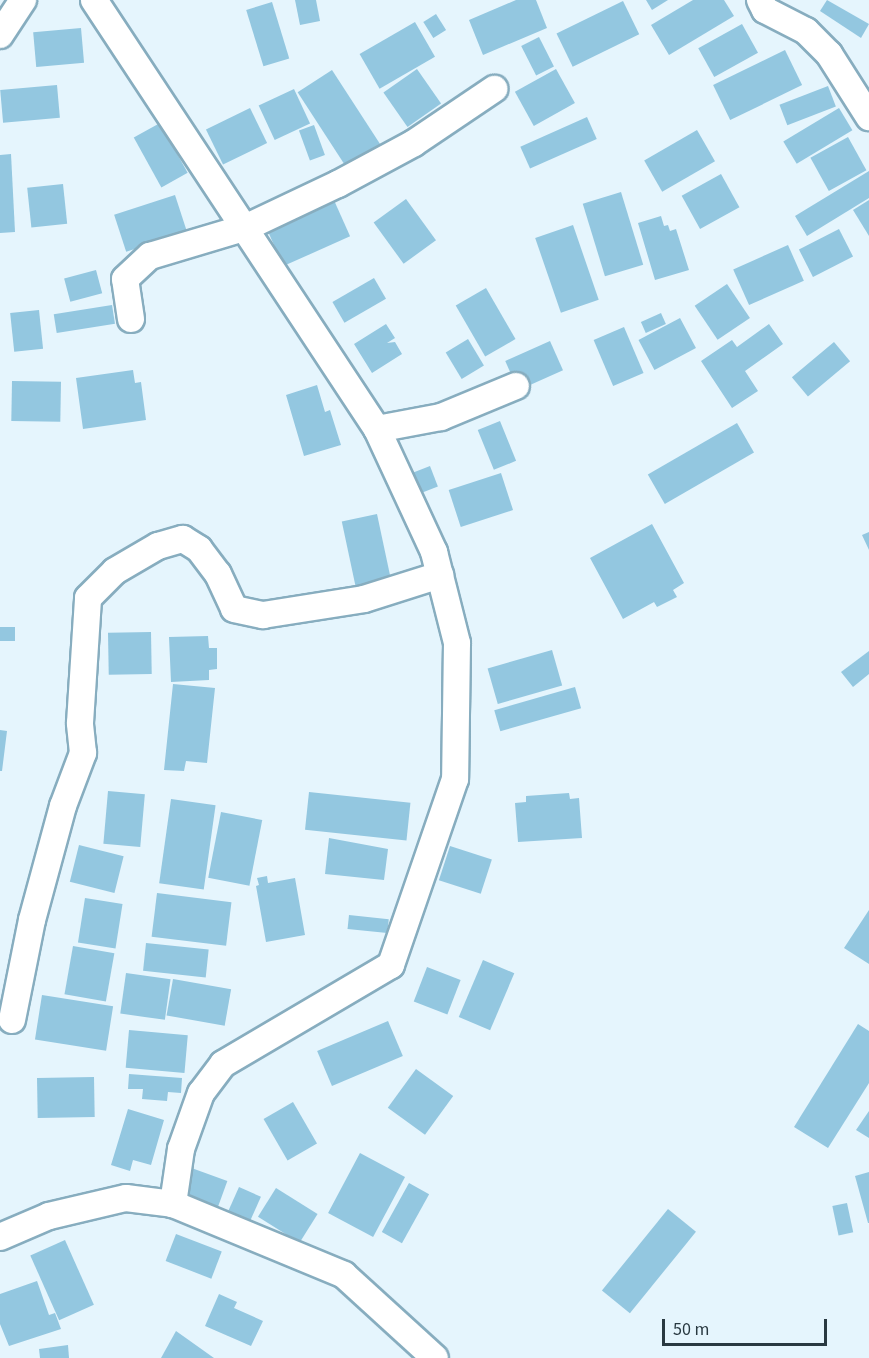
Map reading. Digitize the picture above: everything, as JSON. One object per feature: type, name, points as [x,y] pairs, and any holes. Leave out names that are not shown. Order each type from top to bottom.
[{"type":"street","points":[[0,35],[23,0]]},
{"type":"street","points":[[94,0],[247,227],[377,429],[434,552],[457,643],[455,778],[391,965],[223,1064],[201,1093],[182,1149],[173,1204]]},
{"type":"street","points":[[760,0],[765,10],[806,31],[829,54],[869,117]]},
{"type":"street","points":[[130,319],[125,279],[150,256],[247,227],[414,143],[494,89]]},
{"type":"street","points":[[377,429],[441,417],[516,386]]},
{"type":"street","points":[[12,1020],[32,920],[63,806],[83,753],[80,723],[88,597],[115,571],[158,546],[183,539],[199,549],[218,574],[234,609],[263,615],[364,599],[440,575]]},
{"type":"street","points":[[0,1237],[49,1216],[126,1198],[173,1204],[344,1275],[435,1358]]},
{"type":"building","points":[[295,0],[316,0],[320,21],[300,25]]},
{"type":"building","points":[[516,0],[536,0],[547,28],[483,55],[469,20]]},
{"type":"building","points":[[646,0],[668,0],[652,10]]},
{"type":"building","points":[[693,0],[724,0],[734,16],[669,55],[651,25]]},
{"type":"building","points":[[827,0],[869,24],[861,38],[820,11]]},
{"type":"building","points":[[623,1],[639,34],[573,67],[556,33]]},
{"type":"building","points":[[272,2],[289,58],[263,66],[246,10]]},
{"type":"building","points":[[436,14],[446,30],[433,38],[423,22]]},
{"type":"building","points":[[415,22],[435,57],[380,89],[360,54]]},
{"type":"building","points":[[742,24],[758,53],[714,77],[698,48]]},
{"type":"building","points":[[81,28],[84,63],[36,67],[33,32]]},
{"type":"building","points":[[539,37],[554,66],[536,75],[521,46]]},
{"type":"building","points":[[785,50],[802,85],[730,120],[713,85]]},
{"type":"building","points":[[417,69],[441,103],[408,127],[383,93]]},
{"type":"building","points":[[556,69],[575,103],[534,126],[515,92]]},
{"type":"building","points":[[332,70],[383,148],[348,170],[298,92]]},
{"type":"building","points":[[57,85],[60,118],[3,123],[0,90]]},
{"type":"building","points":[[828,86],[836,107],[787,125],[779,105]]},
{"type":"building","points":[[294,89],[310,123],[275,140],[259,105]]},
{"type":"building","points":[[250,108],[267,143],[223,165],[206,129]]},
{"type":"building","points":[[839,108],[852,130],[797,164],[783,141]]},
{"type":"building","points":[[587,117],[597,139],[530,169],[520,147]]},
{"type":"building","points":[[160,123],[188,173],[161,187],[134,138]]},
{"type":"building","points":[[314,125],[325,155],[310,161],[299,130]]},
{"type":"building","points":[[697,130],[715,161],[662,192],[644,160]]},
{"type":"building","points":[[848,137],[866,170],[829,191],[810,158]]},
{"type":"building","points":[[11,154],[15,232],[0,233],[0,155]]},
{"type":"building","points":[[869,171],[869,198],[807,236],[795,216]]},
{"type":"building","points":[[721,174],[739,207],[700,229],[682,196]]},
{"type":"building","points":[[63,184],[67,224],[31,228],[27,188]]},
{"type":"building","points":[[621,192],[643,265],[605,276],[583,204]]},
{"type":"building","points":[[175,195],[187,232],[126,252],[114,215]]},
{"type":"building","points":[[333,198],[350,236],[283,266],[266,228]]},
{"type":"building","points":[[406,199],[436,240],[404,264],[374,223]]},
{"type":"building","points":[[869,200],[869,236],[853,210]]},
{"type":"building","points":[[661,216],[664,226],[668,225],[670,231],[676,229],[689,270],[655,280],[638,223]]},
{"type":"building","points":[[573,225],[599,300],[561,313],[535,238]]},
{"type":"building","points":[[839,229],[853,257],[813,277],[799,249]]},
{"type":"building","points":[[788,245],[804,281],[749,305],[733,269]]},
{"type":"building","points":[[96,270],[102,293],[70,302],[64,279]]},
{"type":"building","points":[[374,278],[386,299],[344,323],[332,302]]},
{"type":"building","points":[[727,284],[750,318],[718,340],[695,306]]},
{"type":"building","points":[[486,288],[516,339],[485,357],[456,306]]},
{"type":"building","points":[[112,305],[115,324],[57,333],[54,314]]},
{"type":"building","points":[[39,310],[43,349],[14,352],[10,313]]},
{"type":"building","points":[[661,313],[666,324],[646,333],[641,322]]},
{"type":"building","points":[[680,318],[696,348],[654,370],[639,340]]},
{"type":"building","points":[[386,324],[395,338],[387,343],[395,342],[402,354],[372,373],[354,344]]},
{"type":"building","points":[[769,324],[783,344],[745,371],[758,391],[732,408],[701,361],[732,340],[737,347]]},
{"type":"building","points":[[624,327],[644,373],[613,386],[594,340]]},
{"type":"building","points":[[468,339],[484,366],[462,379],[446,352]]},
{"type":"building","points":[[550,341],[563,370],[518,390],[505,361]]},
{"type":"building","points":[[834,342],[850,361],[808,397],[792,377]]},
{"type":"building","points":[[133,370],[135,383],[141,382],[146,420],[83,429],[76,378]]},
{"type":"building","points":[[12,381],[61,382],[60,422],[11,421]]},
{"type":"building","points":[[317,385],[325,412],[330,410],[341,445],[304,456],[286,395]]},
{"type":"building","points":[[500,421],[516,461],[494,470],[478,430]]},
{"type":"building","points":[[737,423],[754,452],[665,504],[648,475]]},
{"type":"building","points":[[430,466],[438,487],[417,494],[409,474]]},
{"type":"building","points":[[501,473],[513,510],[461,527],[449,490]]},
{"type":"building","points":[[377,514],[391,580],[356,587],[342,521]]},
{"type":"building","points":[[652,524],[684,583],[673,590],[677,597],[657,607],[654,602],[623,619],[590,558]]},
{"type":"building","points":[[869,532],[869,550],[862,535]]},
{"type":"building","points":[[0,627],[15,627],[15,641],[0,641]]},
{"type":"building","points":[[151,632],[152,674],[109,675],[108,633]]},
{"type":"building","points":[[208,636],[209,648],[217,648],[217,669],[209,670],[209,680],[171,682],[169,637]]},
{"type":"building","points":[[552,650],[562,686],[498,704],[488,668]]},
{"type":"building","points":[[869,651],[869,674],[853,687],[841,672]]},
{"type":"building","points":[[173,684],[215,688],[207,763],[186,761],[184,771],[164,770]]},
{"type":"building","points":[[575,687],[581,708],[500,731],[494,710]]},
{"type":"building","points":[[0,730],[7,731],[2,771],[0,771]]},
{"type":"building","points":[[108,791],[145,794],[140,847],[103,844]]},
{"type":"building","points":[[309,792],[410,803],[406,840],[305,830]]},
{"type":"building","points":[[569,793],[570,799],[579,798],[582,838],[518,842],[515,803],[526,802],[526,796]]},
{"type":"building","points":[[171,799],[216,805],[204,889],[159,883]]},
{"type":"building","points":[[221,812],[262,820],[249,886],[208,878]]},
{"type":"building","points":[[329,838],[388,849],[384,880],[325,874]]},
{"type":"building","points":[[79,845],[124,856],[114,893],[70,882]]},
{"type":"building","points":[[450,846],[492,860],[481,894],[439,880]]},
{"type":"building","points":[[267,876],[268,883],[295,878],[305,935],[266,942],[256,886],[259,885],[257,878]]},
{"type":"building","points":[[157,893],[231,902],[226,946],[152,937]]},
{"type":"building","points":[[85,898],[123,904],[115,948],[78,942]]},
{"type":"building","points":[[869,910],[869,964],[844,948]]},
{"type":"building","points":[[349,915],[389,919],[387,933],[348,929]]},
{"type":"building","points":[[146,943],[209,950],[206,977],[143,971]]},
{"type":"building","points":[[73,946],[114,953],[106,1002],[64,994]]},
{"type":"building","points":[[483,960],[514,973],[490,1030],[459,1017]]},
{"type":"building","points":[[427,967],[461,980],[447,1014],[414,1002]]},
{"type":"building","points":[[126,973],[171,979],[165,1020],[120,1014]]},
{"type":"building","points":[[173,979],[231,989],[225,1026],[167,1015]]},
{"type":"building","points":[[42,995],[113,1006],[106,1051],[35,1039]]},
{"type":"building","points":[[388,1021],[403,1056],[332,1086],[317,1051]]},
{"type":"building","points":[[858,1024],[869,1031],[869,1083],[828,1148],[794,1127]]},
{"type":"building","points":[[129,1030],[188,1035],[184,1073],[126,1068]]},
{"type":"building","points":[[416,1069],[453,1096],[425,1135],[388,1108]]},
{"type":"building","points":[[129,1074],[182,1078],[181,1093],[168,1092],[167,1101],[142,1099],[143,1089],[128,1089]]},
{"type":"building","points":[[94,1077],[95,1117],[38,1118],[37,1078]]},
{"type":"building","points":[[293,1102],[317,1144],[288,1161],[264,1119]]},
{"type":"building","points":[[128,1109],[164,1120],[151,1165],[133,1160],[130,1171],[111,1165]]},
{"type":"building","points":[[869,1111],[869,1138],[856,1130]]},
{"type":"building","points":[[360,1153],[405,1177],[373,1237],[328,1213]]},
{"type":"building","points":[[186,1166],[227,1181],[215,1214],[174,1199]]},
{"type":"building","points":[[869,1172],[869,1223],[868,1223],[855,1176]]},
{"type":"building","points":[[409,1183],[429,1194],[402,1243],[382,1232]]},
{"type":"building","points":[[239,1187],[261,1197],[247,1228],[225,1218]]},
{"type":"building","points":[[276,1188],[318,1214],[300,1243],[258,1217]]},
{"type":"building","points":[[847,1203],[853,1232],[839,1235],[832,1206]]},
{"type":"building","points":[[668,1209],[696,1232],[630,1313],[602,1291]]},
{"type":"building","points":[[176,1234],[222,1252],[211,1279],[166,1261]]},
{"type":"building","points":[[65,1240],[94,1305],[59,1320],[30,1255]]},
{"type":"building","points":[[37,1281],[49,1315],[55,1313],[61,1329],[9,1346],[0,1324],[0,1294]]},
{"type":"building","points":[[219,1294],[237,1302],[234,1308],[263,1321],[251,1346],[205,1326]]},
{"type":"building","points":[[176,1331],[214,1358],[161,1358]]},
{"type":"building","points":[[68,1345],[69,1358],[40,1358],[39,1349]]}]
